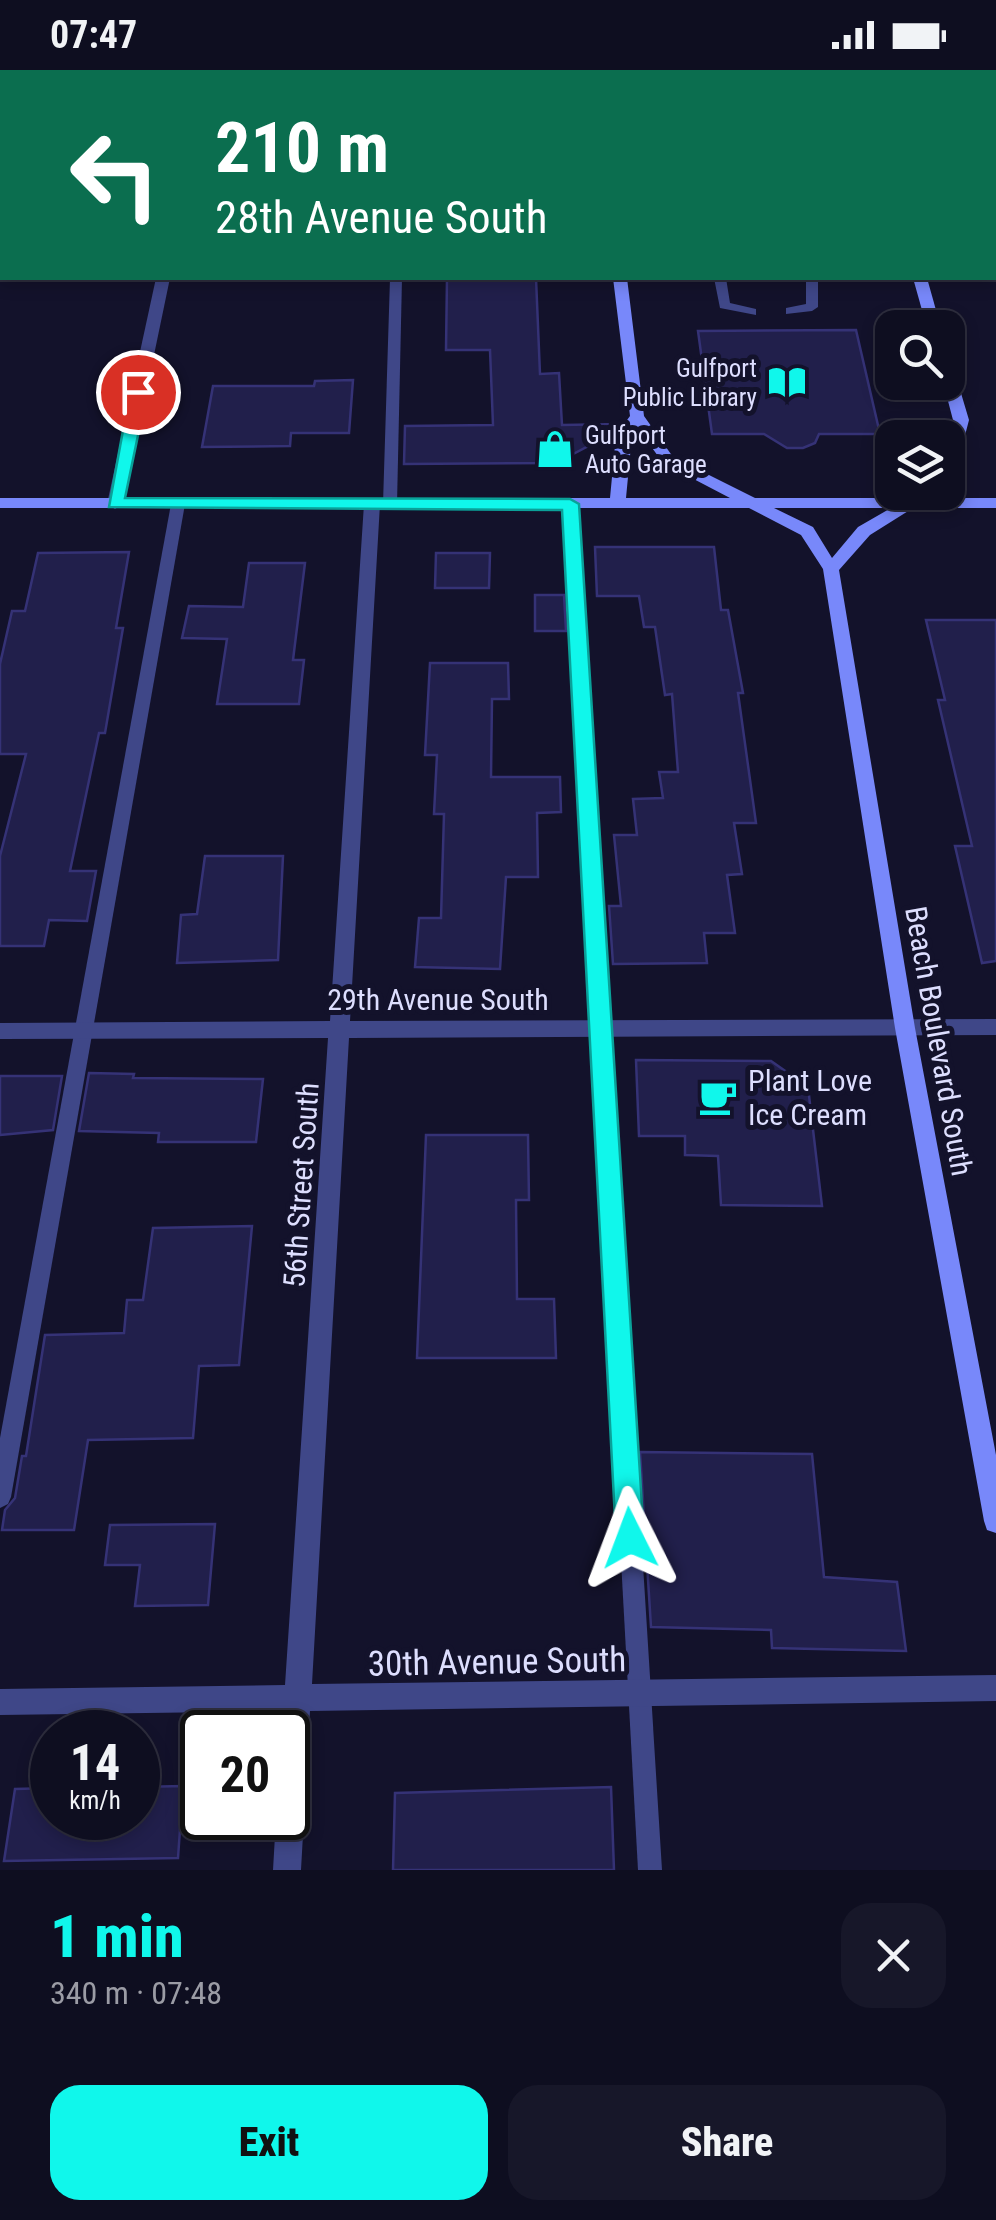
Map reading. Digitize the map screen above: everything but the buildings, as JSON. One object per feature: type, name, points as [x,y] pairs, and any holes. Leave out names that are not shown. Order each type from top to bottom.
[{"type":"street","points":[[115,504],[163,280]]},
{"type":"street","name":"Beach Boulevard South","points":[[620,280],[636,416],[668,460],[807,530],[831,570],[905,1028],[996,1521]]},
{"type":"street","points":[[921,280],[929,310]]},
{"type":"street","name":"Beach Boulevard South","points":[[617,505],[624,434],[636,416]]},
{"type":"street","points":[[0,503],[617,505],[875,500]]},
{"type":"street","points":[[965,501],[996,503]]},
{"type":"street","name":"56th Street South","points":[[287,1870],[341,1030],[381,504]]},
{"type":"street","points":[[831,570],[864,531],[897,510]]},
{"type":"street","name":"29th Avenue South","points":[[0,1031],[996,1027]]},
{"type":"street","name":"30th Avenue South","points":[[0,1702],[996,1688]]},
{"type":"lane","points":[[381,504],[396,280]]},
{"type":"lane","points":[[720,280],[724,305],[752,312]]},
{"type":"lane","points":[[790,312],[812,306],[812,280]]},
{"type":"lane","points":[[0,1497],[178,504]]},
{"type":"lane","points":[[570,504],[650,1870]]},
{"type":"place","name":"Gulfport Public Library","points":[[787,382]]},
{"type":"place","name":"Gulfport Auto Garage","points":[[555,449]]},
{"type":"place","name":"Plant Love Ice Cream","points":[[718,1097]]},
{"type":"route","points":[[138,392],[115,504],[570,504],[630,1538]]}]
